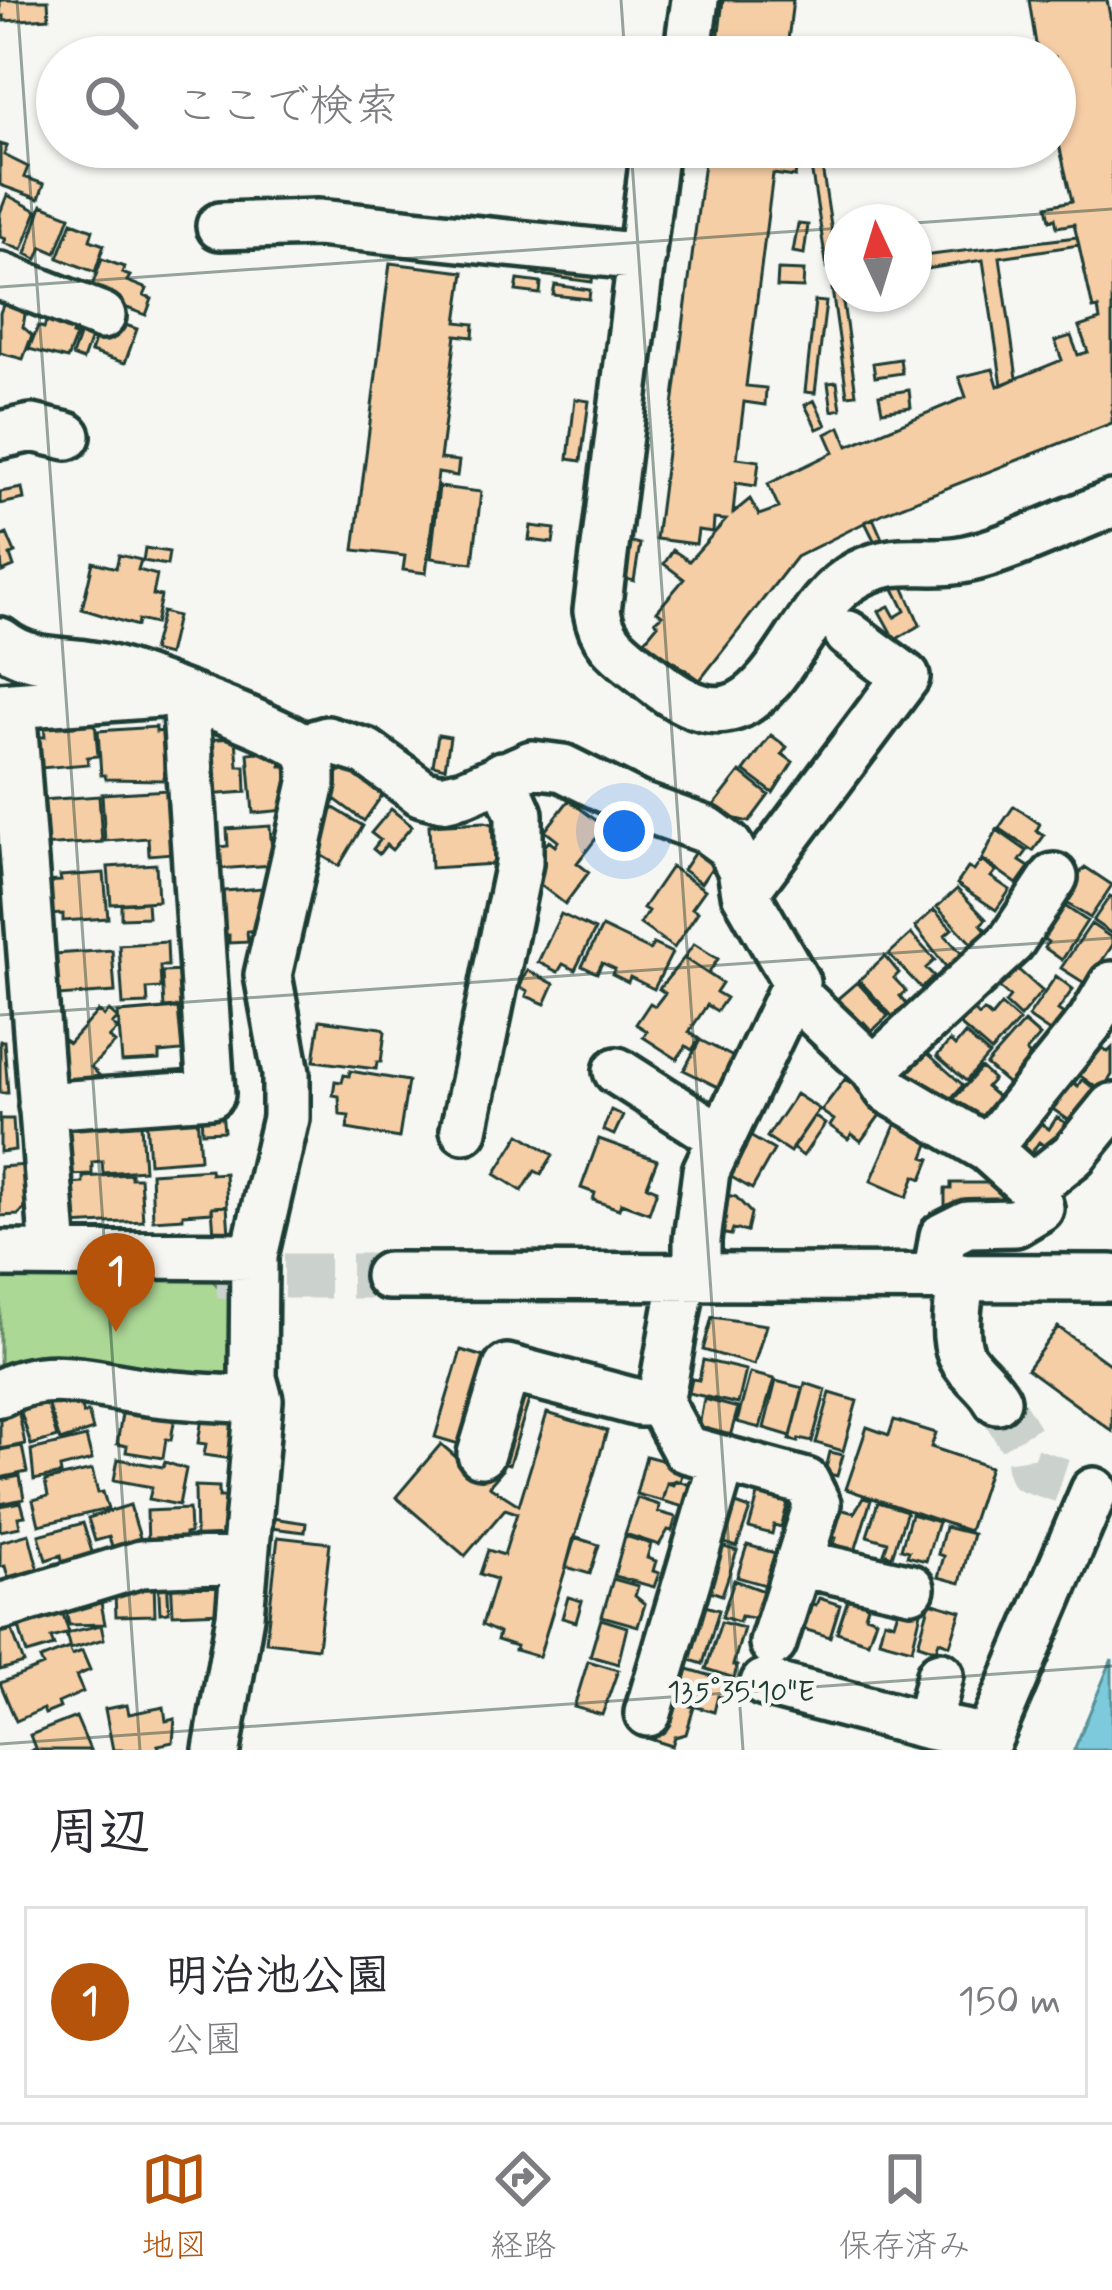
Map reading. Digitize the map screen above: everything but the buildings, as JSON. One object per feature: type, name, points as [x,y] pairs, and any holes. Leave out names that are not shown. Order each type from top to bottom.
[{"type":"street","points":[[690,36],[694,0]]},
{"type":"street","points":[[653,168],[596,611],[601,636],[668,692],[707,709],[735,707],[765,689],[840,586],[860,573],[898,559],[964,560],[1112,504]]},
{"type":"street","points":[[220,226],[318,223],[642,257]]},
{"type":"street","points":[[0,276],[102,316]]},
{"type":"street","points":[[0,435],[32,428],[67,436]]},
{"type":"street","points":[[746,891],[906,677],[848,634]]},
{"type":"street","points":[[0,641],[28,657],[102,666],[180,695],[303,747],[312,761],[312,783],[268,975],[286,1073],[286,1118],[254,1256],[253,1378],[260,1400],[240,1616],[217,1750]]},
{"type":"street","points":[[54,1254],[6,705],[180,695]]},
{"type":"street","points":[[43,1106],[211,1094],[180,695]]},
{"type":"street","points":[[303,747],[327,740],[366,752],[422,793],[442,798],[532,764],[563,768],[638,805],[707,830],[728,846],[741,869],[746,891],[796,982],[706,1171],[690,1276],[660,1403],[685,1449],[806,1482],[817,1504],[769,1662],[928,1726],[989,1738],[1094,1491]]},
{"type":"street","points":[[476,1119],[519,863],[519,814],[502,775]]},
{"type":"street","points":[[874,1069],[1026,955],[1054,877]]},
{"type":"street","points":[[792,991],[874,1069],[888,1090],[988,1149],[1031,1188],[1040,1208],[1015,1223],[968,1224],[943,1236],[962,1358],[997,1400]]},
{"type":"street","points":[[988,1149],[1105,1013]]},
{"type":"street","points":[[617,1071],[722,1138]]},
{"type":"street","points":[[1031,1188],[1073,1155],[1112,1107]]},
{"type":"street","points":[[0,1254],[254,1256]]},
{"type":"street","points":[[388,1276],[1112,1278]]},
{"type":"street","points":[[481,1454],[507,1368],[639,1403],[660,1403]]},
{"type":"street","points":[[0,1393],[37,1379],[260,1400]]},
{"type":"street","points":[[648,1713],[723,1459]]},
{"type":"street","points":[[0,1606],[141,1564],[242,1559]]},
{"type":"street","points":[[800,1563],[911,1588]]},
{"type":"street","points":[[928,1726],[940,1676]]},
{"type":"green space","points":[[0,1273],[207,1275],[232,1301],[230,1374],[219,1382],[0,1372]]},
{"type":"water","points":[[1112,1659],[1112,1750],[1074,1750]]},
{"type":"tunnel","points":[[217,1276],[388,1276]]},
{"type":"tunnel","points":[[997,1400],[1027,1449],[1030,1470],[1112,1497]]},
{"type":"place","name":"明治池公園","points":[[116,1332]]}]
